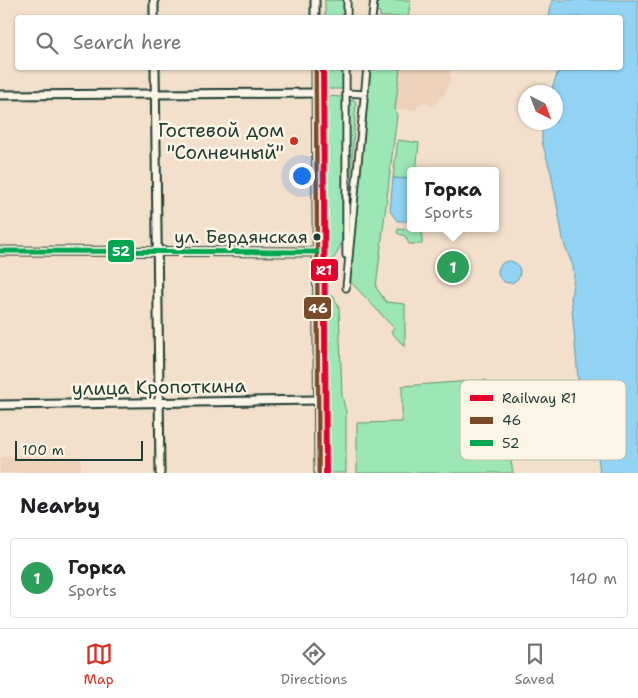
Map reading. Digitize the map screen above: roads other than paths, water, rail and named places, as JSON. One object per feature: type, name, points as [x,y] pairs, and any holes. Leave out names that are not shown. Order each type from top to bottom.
[{"type":"street","points":[[154,0],[154,15]]},
{"type":"street","points":[[315,0],[315,15]]},
{"type":"street","points":[[346,15],[347,0]]},
{"type":"street","points":[[372,15],[374,0]]},
{"type":"street","points":[[155,70],[160,473]]},
{"type":"street","points":[[316,70],[319,473]]},
{"type":"street","points":[[346,70],[346,288],[367,70]]},
{"type":"street","points":[[0,95],[316,93]]},
{"type":"street","points":[[346,93],[364,94]]},
{"type":"street","points":[[0,251],[317,252]]},
{"type":"street","name":"улица Кропоткина","points":[[0,405],[318,400]]},
{"type":"water","points":[[552,0],[638,0],[638,473],[600,473],[598,460],[626,460],[626,380],[578,380],[571,297],[574,278],[573,266],[564,244],[551,173],[542,142],[542,130],[563,130],[563,85],[553,85],[558,70],[623,70],[623,15],[549,15]]},
{"type":"water","points":[[393,178],[407,179],[407,221],[397,221],[390,211]]},
{"type":"water","points":[[509,261],[517,264],[520,272],[517,280],[509,283],[501,280],[498,272],[501,264]]},
{"type":"rail line","name":"R1","points":[[323,70],[326,473]]},
{"type":"place","name":"Гостевой дом \"Солнечный\"","points":[[294,141]]},
{"type":"place","name":"ул. Бердянская","points":[[317,237]]},
{"type":"place","name":"Горка","points":[[453,267]]}]
